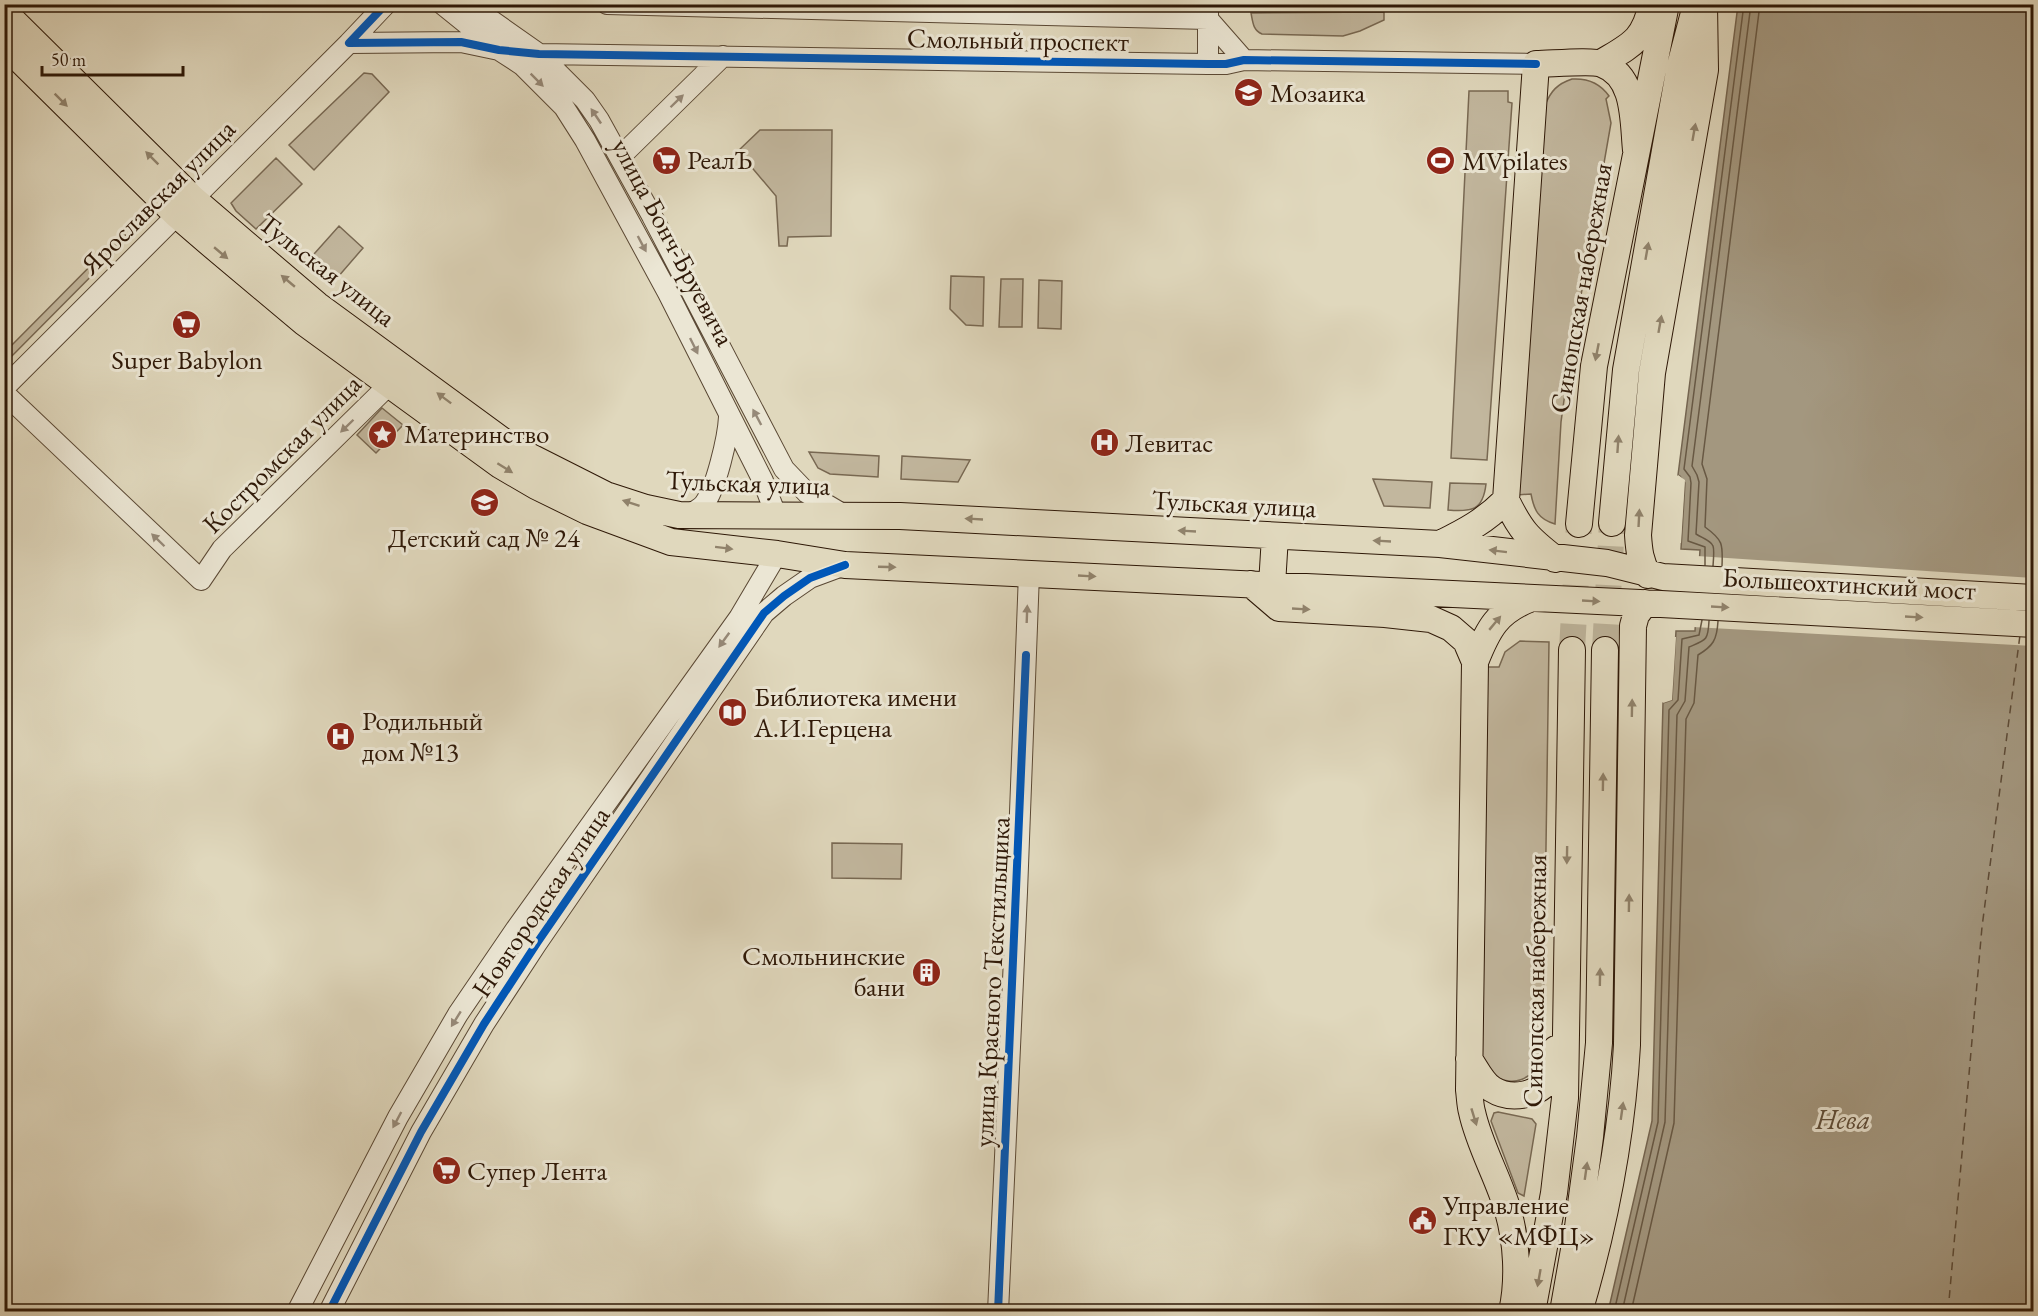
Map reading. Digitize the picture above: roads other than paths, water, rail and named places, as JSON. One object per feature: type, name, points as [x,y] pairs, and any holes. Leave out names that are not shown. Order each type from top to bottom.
[{"type":"main road","points":[[1555,559],[1525,535],[1506,500],[1536,64],[1601,63],[1636,41],[1648,22],[1652,4]]},
{"type":"main road","name":"Синопская набережная","points":[[1579,524],[1594,366],[1666,4]]},
{"type":"main road","points":[[1612,523],[1626,370],[1680,66],[1696,4]]},
{"type":"main road","points":[[1655,576],[1640,557],[1638,535],[1646,427],[1652,373],[1705,70],[1704,4]]},
{"type":"main road","name":"Тульская улица","points":[[4,12],[185,207]]},
{"type":"main road","name":"Тульская улица","points":[[4,44],[185,207],[316,305],[500,465],[586,511],[671,542],[777,554],[845,565],[1653,603]]},
{"type":"main road","points":[[1601,63],[1616,72],[1630,96],[1636,150]]},
{"type":"main road","name":"Тульская улица","points":[[397,377],[541,464],[606,495],[646,508],[679,515],[982,519],[1440,544],[1555,559],[1607,563],[1655,576]]},
{"type":"main road","points":[[1440,544],[1481,523],[1506,500]]},
{"type":"main road","name":"улица Бонч-Бруевича","points":[[776,515],[777,554]]},
{"type":"main road","points":[[1275,536],[1262,584],[1279,608],[1431,619],[1451,628],[1466,641],[1475,662]]},
{"type":"main road","name":"Большеохтинский мост","points":[[1655,576],[2034,598]]},
{"type":"main road","points":[[1512,1311],[1516,1277],[1514,1236],[1508,1210],[1472,1113],[1469,1059],[1475,662],[1484,638],[1494,621],[1507,610],[1532,598]]},
{"type":"main road","points":[[1579,1311],[1605,1213],[1624,1101],[1633,626],[1636,615],[1653,603]]},
{"type":"main road","name":"Большеохтинский мост","points":[[1653,603],[2034,624]]},
{"type":"main road","name":"Синопская набережная","points":[[1532,1311],[1554,1192],[1565,1098],[1572,650]]},
{"type":"main road","points":[[1563,1311],[1578,1227],[1596,1087],[1599,1031],[1605,650]]},
{"type":"main road","points":[[1469,1059],[1491,1089],[1506,1094],[1524,1095],[1539,1089],[1552,1076],[1556,1062],[1556,1015],[1565,991]]},
{"type":"street","name":"Ярославская улица","points":[[4,388],[349,44],[386,4]]},
{"type":"street","name":"улица Бонч-Бруевича","points":[[442,4],[499,50],[522,65],[564,107],[585,140],[662,283],[763,481],[776,515]]},
{"type":"street","name":"улица Бонч-Бруевича","points":[[468,4],[538,54],[585,100],[620,157],[784,469],[807,493],[846,516]]},
{"type":"street","name":"Смольный проспект","points":[[607,4],[1208,12]]},
{"type":"street","points":[[1208,12],[1244,60]]},
{"type":"street","points":[[1208,12],[1208,64]]},
{"type":"street","points":[[349,44],[461,42],[499,50]]},
{"type":"street","name":"Смольный проспект","points":[[499,50],[538,54],[1208,64],[1226,64],[1244,60],[1536,64]]},
{"type":"street","points":[[620,157],[723,56]]},
{"type":"street","name":"Костромская улица","points":[[4,393],[201,580],[222,549],[397,377]]},
{"type":"street","points":[[688,515],[702,506],[713,487],[729,428],[729,417]]},
{"type":"street","name":"Новгородская улица","points":[[297,1311],[398,1117],[458,1014],[516,929],[739,618],[777,554]]},
{"type":"street","name":"Новгородская улица","points":[[329,1311],[421,1132],[484,1024],[537,943],[764,613],[810,578],[845,565]]},
{"type":"street","name":"улица Красного Текстильщика","points":[[998,1311],[1017,904],[1029,573]]},
{"type":"water","name":"Нева","points":[[1738,5],[2033,5],[2033,1311],[1608,1312],[1652,1121],[1663,703],[1672,700],[1676,631],[1695,631],[1700,550],[1681,549],[1685,483],[1678,475]]},
{"type":"tunnel","points":[[1605,650],[1612,523]]},
{"type":"tunnel","points":[[1572,650],[1579,524]]},
{"type":"place","name":"Мозаика","points":[[1249,93]]},
{"type":"place","name":"РеалЪ","points":[[666,160]]},
{"type":"place","name":"MVpilates","points":[[1441,161]]},
{"type":"place","name":"Super Babylon","points":[[187,325]]},
{"type":"place","name":"Материнство","points":[[383,434]]},
{"type":"place","name":"Левитас","points":[[1104,443]]},
{"type":"place","name":"Детский сад № 24","points":[[484,503]]},
{"type":"place","name":"Библиотека имени А.И.Герцена","points":[[733,713]]},
{"type":"place","name":"Родильный дом №13","points":[[341,737]]},
{"type":"place","name":"Смольнинские бани","points":[[926,972]]},
{"type":"place","name":"Супер Лента","points":[[446,1171]]},
{"type":"place","name":"Управление ГКУ «МФЦ»","points":[[1422,1221]]}]
